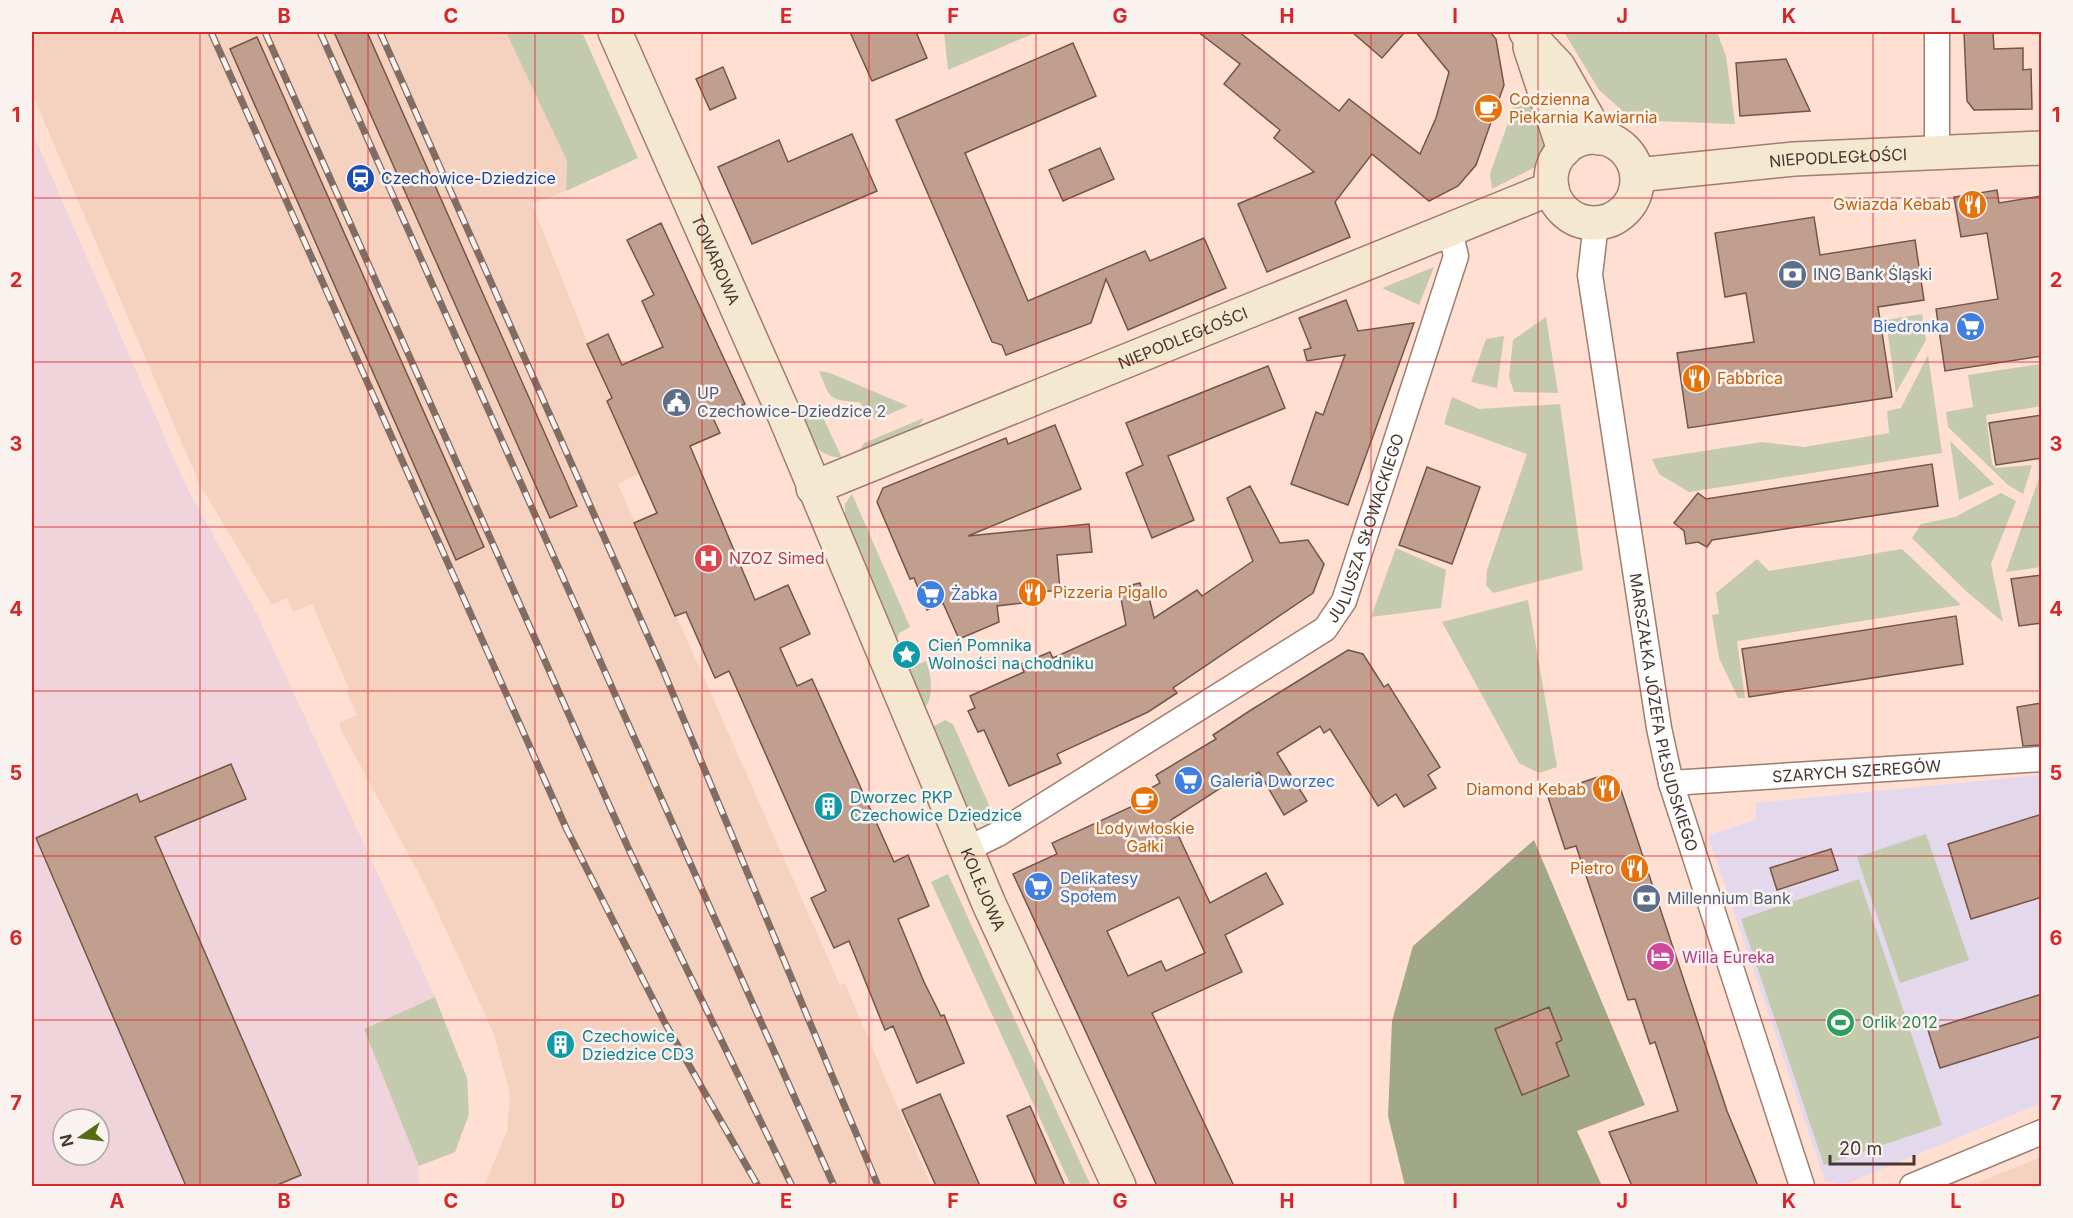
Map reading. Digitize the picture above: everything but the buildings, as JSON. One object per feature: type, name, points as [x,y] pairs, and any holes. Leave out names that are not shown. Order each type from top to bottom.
[{"type":"street","name":"TOWAROWA","points":[[615,32],[813,488]]},
{"type":"street","points":[[1525,32],[1558,66],[1599,138]]},
{"type":"street","points":[[1525,32],[1564,150]]},
{"type":"street","points":[[1937,32],[1937,152]]},
{"type":"street","points":[[1588,138],[1599,138],[1615,142],[1625,151],[1637,176],[1636,190],[1631,203],[1621,213],[1609,220],[1596,223],[1583,222],[1563,210],[1552,188],[1551,174],[1564,150],[1588,138]]},
{"type":"street","name":"NIEPODLEGŁOŚCI","points":[[1637,176],[1794,159],[2042,148]]},
{"type":"street","name":"NIEPODLEGŁOŚCI","points":[[813,488],[1552,188]]},
{"type":"street","name":"MARSZAŁKA JÓZEFA PIŁSUDSKIEGO","points":[[1596,223],[1590,275],[1659,728],[1671,783],[1802,1186]]},
{"type":"street","name":"JULIUSZA SŁOWACKIEGO","points":[[967,849],[998,834],[1325,629],[1344,601],[1456,256],[1449,231]]},
{"type":"street","name":"KOLEJOWA","points":[[813,488],[967,849],[1119,1186]]},
{"type":"street","name":"SZARYCH SZEREGÓW","points":[[1671,783],[2042,759]]},
{"type":"street","points":[[1912,1186],[2042,1132]]},
{"type":"shaded area","points":[[32,32],[506,32],[567,161],[566,191],[532,204],[640,473],[618,484],[840,985],[845,983],[931,1186],[484,1186],[507,1131],[510,1094],[494,1034],[426,887],[342,732],[339,723],[357,715],[346,690],[349,689],[312,604],[293,612],[287,598],[272,605],[200,485],[32,93]]},
{"type":"shaded area","points":[[32,131],[186,486],[257,614],[435,997],[364,1029],[419,1166],[419,1186],[32,1186]]},
{"type":"shaded area","points":[[2041,775],[2041,1103],[1843,1185],[1825,1181],[1708,836],[1756,819],[1756,803]]},
{"type":"shaded area","points":[[2041,1157],[2041,1186],[1969,1186]]},
{"type":"green space","points":[[506,32],[582,32],[638,158],[566,191],[567,161]]},
{"type":"green space","points":[[944,32],[1037,32],[948,70]]},
{"type":"green space","points":[[1564,32],[1717,32],[1726,56],[1735,124],[1653,121],[1626,114],[1599,90]]},
{"type":"green space","points":[[1534,93],[1547,133],[1539,165],[1492,189],[1490,174],[1515,103]]},
{"type":"green space","points":[[1434,267],[1419,305],[1382,288]]},
{"type":"green space","points":[[1922,314],[1926,340],[1896,393],[1886,320]]},
{"type":"green space","points":[[1546,317],[1558,393],[1514,392],[1509,377],[1513,340]]},
{"type":"green space","points":[[1504,336],[1497,388],[1471,382],[1486,339]]},
{"type":"green space","points":[[1928,355],[1942,453],[1689,492],[1659,474],[1652,459],[1762,442],[1804,447],[1889,433],[1887,411],[1901,408]]},
{"type":"green space","points":[[2041,364],[2041,406],[1986,415],[1992,464],[1996,468],[2032,465],[2023,494],[2008,485],[1948,427],[1946,412],[1973,407],[1968,375]]},
{"type":"green space","points":[[819,371],[830,373],[908,406],[876,420],[859,402],[835,399],[831,396]]},
{"type":"green space","points":[[1452,397],[1479,409],[1560,404],[1583,570],[1493,593],[1486,585],[1487,570],[1527,454],[1444,424]]},
{"type":"green space","points":[[811,407],[819,409],[842,458],[824,453],[818,449],[810,437],[801,411]]},
{"type":"green space","points":[[924,418],[918,427],[860,450],[864,443]]},
{"type":"green space","points":[[1950,441],[1994,484],[1959,500]]},
{"type":"green space","points":[[2041,477],[2041,567],[2006,572],[2039,478]]},
{"type":"green space","points":[[2001,493],[2016,501],[1991,564],[2003,622],[1967,592],[1912,538],[1921,524],[1955,517]]},
{"type":"green space","points":[[852,494],[910,627],[899,633],[896,644],[845,524],[845,504]]},
{"type":"green space","points":[[1396,548],[1446,570],[1441,608],[1371,617]]},
{"type":"green space","points":[[1902,549],[1961,605],[1737,641],[1745,698],[1738,698],[1719,658],[1712,615],[1719,614],[1716,593],[1757,559],[1769,571]]},
{"type":"green space","points":[[1528,600],[1557,767],[1539,773],[1519,763],[1442,622]]},
{"type":"green space","points":[[926,661],[931,692],[930,699],[924,708],[908,669]]},
{"type":"green space","points":[[945,720],[953,724],[996,821],[990,824],[971,819],[932,727]]},
{"type":"green space","points":[[1926,834],[1969,960],[1900,983],[1857,857]]},
{"type":"green space","points":[[1534,840],[1645,1105],[1577,1131],[1602,1186],[1405,1186],[1388,1116],[1392,1021],[1413,946]]},
{"type":"green space","points":[[948,874],[1091,1186],[1071,1186],[931,882]]},
{"type":"green space","name":"Orlik 2012","points":[[1859,879],[1942,1125],[1824,1165],[1741,919]]},
{"type":"green space","points":[[435,997],[467,1078],[469,1114],[455,1152],[419,1166],[364,1029]]},
{"type":"railway","points":[[211,32],[567,830],[665,1023],[758,1186]]},
{"type":"railway","points":[[265,32],[630,852],[792,1186]]},
{"type":"railway","points":[[320,32],[834,1186]]},
{"type":"railway","points":[[380,32],[663,670],[878,1186]]},
{"type":"place","name":"Codzienna Piekarnia Kawiarnia","points":[[1488,108]]},
{"type":"place","name":"Czechowice-Dziedzice","points":[[360,178]]},
{"type":"place","name":"Gwiazda Kebab","points":[[1972,204]]},
{"type":"place","name":"ING Bank Śląski","points":[[1792,274]]},
{"type":"place","name":"Biedronka","points":[[1970,326]]},
{"type":"place","name":"Fabbrica","points":[[1696,378]]},
{"type":"place","name":"UP Czechowice-Dziedzice 2","points":[[676,402]]},
{"type":"place","name":"NZOZ Simed","points":[[708,558]]},
{"type":"place","name":"Pizzeria Pigallo","points":[[1032,592]]},
{"type":"place","name":"Żabka","points":[[930,594]]},
{"type":"place","name":"Cień Pomnika Wolności na chodniku","points":[[907,654]]},
{"type":"place","name":"Galeria Dworzec","points":[[1189,781]]},
{"type":"place","name":"Diamond Kebab","points":[[1607,789]]},
{"type":"place","name":"Lody włoskie Gałki","points":[[1145,800]]},
{"type":"place","name":"Dworzec PKP Czechowice Dziedzice","points":[[829,806]]},
{"type":"place","name":"Pietro","points":[[1635,868]]},
{"type":"place","name":"Delikatesy Społem","points":[[1039,887]]},
{"type":"place","name":"Millennium Bank","points":[[1646,898]]},
{"type":"place","name":"Willa Eureka","points":[[1661,957]]},
{"type":"place","name":"Orlik 2012","points":[[1841,1022]]},
{"type":"place","name":"Czechowice Dziedzice CD3","points":[[561,1045]]}]
